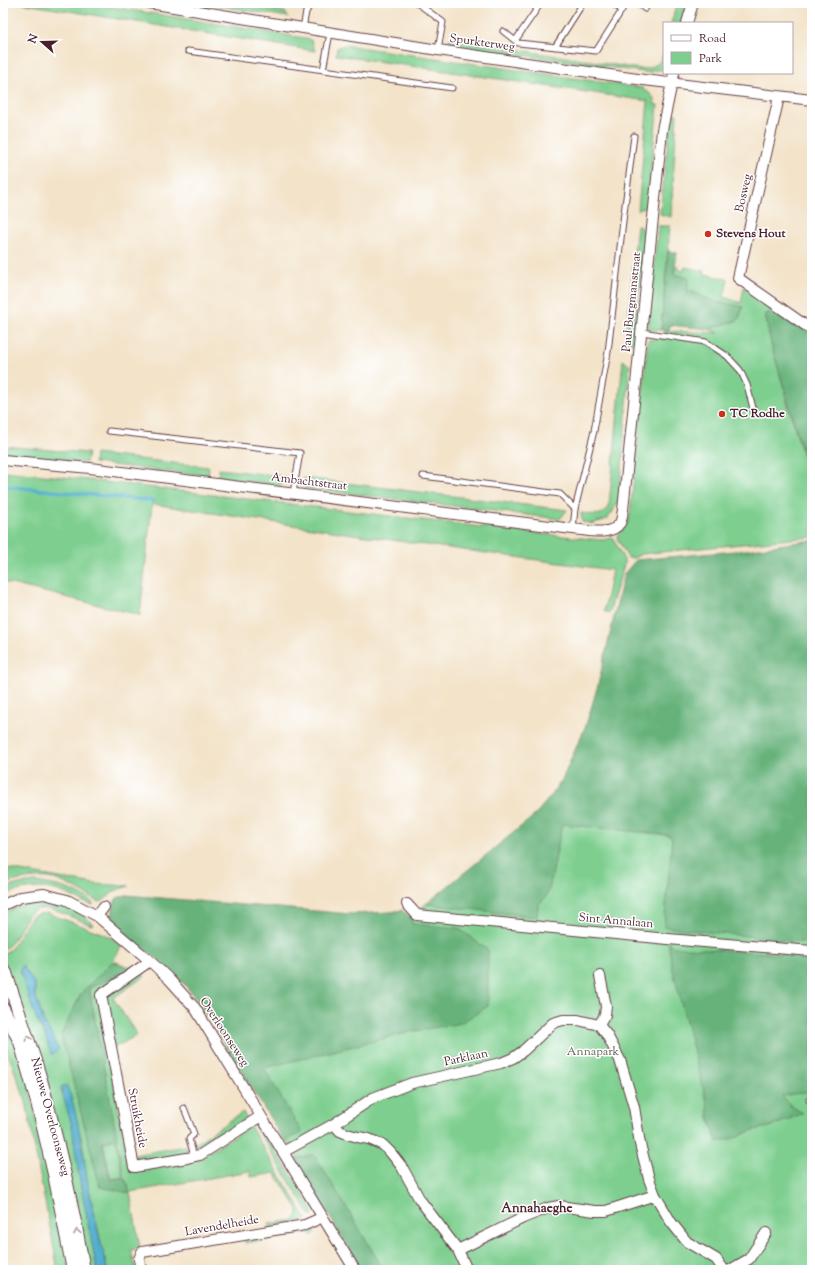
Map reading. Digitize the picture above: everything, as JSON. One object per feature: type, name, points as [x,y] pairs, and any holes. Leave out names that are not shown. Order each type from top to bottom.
[{"type":"street","name":"Spurkterweg","points":[[149,3],[438,50],[672,78],[779,97],[812,100]]},
{"type":"street","points":[[687,22],[693,3]]},
{"type":"street","name":"Paul Burgmanstraat","points":[[611,530],[620,522],[623,510],[662,130],[672,78]]},
{"type":"street","name":"Bosweg","points":[[779,97],[738,278],[812,330]]},
{"type":"street","name":"Ambachtstraat","points":[[3,460],[90,468],[573,529],[602,532],[611,530]]},
{"type":"street","name":"Overloonseweg","points":[[3,905],[21,897],[44,894],[67,900],[97,916],[169,979],[195,1008],[356,1270]]},
{"type":"street","name":"Sint Annalaan","points":[[407,904],[417,915],[812,952]]},
{"type":"street","points":[[97,916],[104,907]]},
{"type":"street","name":"Struikheide","points":[[150,961],[101,995],[134,1167],[200,1155],[261,1116]]},
{"type":"street","name":"Nieuwe Overloonseweg","points":[[3,968],[29,1040],[46,1097],[64,1171],[84,1270]]},
{"type":"street","points":[[600,976],[606,1006],[605,1015],[599,1025],[608,1035],[620,1060],[634,1107],[643,1158],[655,1194],[671,1222],[687,1242],[716,1259],[724,1270]]},
{"type":"street","name":"Nieuwe Overloonseweg","points":[[3,1008],[20,1042],[37,1102],[54,1174],[73,1270]]},
{"type":"street","name":"Parklaan","points":[[283,1152],[334,1124],[373,1098],[412,1083],[501,1063],[513,1058],[554,1024],[563,1020],[578,1020],[599,1025]]},
{"type":"street","points":[[334,1124],[340,1131],[347,1134],[383,1144],[402,1167],[420,1200],[458,1250],[467,1270]]},
{"type":"street","points":[[458,1250],[523,1218],[548,1208],[559,1206],[606,1211],[655,1194]]},
{"type":"street","name":"Lavendelheide","points":[[141,1270],[139,1259],[142,1252],[305,1224],[323,1217]]},
{"type":"street","points":[[730,1270],[749,1259],[766,1233]]},
{"type":"lane","points":[[303,28],[306,12],[312,3]]},
{"type":"lane","points":[[416,3],[444,22],[438,50]]},
{"type":"lane","points":[[515,41],[541,3]]},
{"type":"lane","points":[[555,47],[583,3]]},
{"type":"lane","points":[[503,31],[518,43],[596,52],[622,10],[611,3]]},
{"type":"lane","points":[[637,3],[645,9],[649,3]]},
{"type":"lane","points":[[323,70],[330,33]]},
{"type":"lane","points":[[188,52],[452,88]]},
{"type":"lane","points":[[573,529],[575,509],[594,431],[608,352],[622,222],[634,136]]},
{"type":"lane","points":[[642,332],[706,342],[727,356],[740,370],[747,385],[754,412]]},
{"type":"lane","points":[[109,431],[300,453],[294,493]]},
{"type":"lane","points":[[423,476],[560,494],[575,509]]},
{"type":"lane","points":[[184,1108],[194,1134],[189,1139],[194,1156]]},
{"type":"green space","points":[[19,3],[88,3],[304,38],[311,40],[315,51]]},
{"type":"green space","points":[[201,3],[227,3],[285,12],[288,17]]},
{"type":"green space","points":[[677,3],[686,3],[681,22],[671,22]]},
{"type":"green space","points":[[449,39],[641,69],[653,66],[659,62],[663,54],[663,68],[661,70],[651,71],[651,73],[450,45]]},
{"type":"green space","points":[[344,45],[643,88],[643,90],[648,92],[653,97],[655,105],[658,105],[647,205],[645,208],[638,210],[648,101],[336,55],[337,48]]},
{"type":"green space","points":[[671,113],[677,114],[671,217],[660,214]]},
{"type":"green space","points":[[637,225],[642,228],[645,234],[634,342],[625,344]]},
{"type":"green space","points":[[658,226],[670,226],[661,330],[650,330],[648,329]]},
{"type":"green space","points":[[668,251],[677,253],[674,274],[689,278],[687,290],[718,303],[743,307],[738,320],[708,329],[670,325],[669,331],[661,330]]},
{"type":"green space","name":"TC Rodhe","points":[[676,266],[678,266],[678,269],[683,271],[685,267],[704,271],[704,274],[728,279],[724,297],[741,303],[744,287],[777,311],[765,314],[771,344],[785,391],[784,392],[805,462],[812,477],[812,537],[641,554],[634,558],[628,558],[617,538],[617,536],[627,525],[630,515],[648,340],[659,338],[664,339],[665,331],[719,333],[708,329],[738,320],[743,308],[731,304],[718,303],[687,290],[674,274]]},
{"type":"green space","points":[[777,311],[812,333],[812,483],[771,344],[765,314]]},
{"type":"green space","points":[[623,360],[630,366],[619,504],[616,504],[607,519],[596,522],[595,524],[582,522],[581,513],[597,515],[603,512],[609,505]]},
{"type":"green space","points":[[3,446],[88,453],[86,463],[3,455]]},
{"type":"green space","points":[[95,454],[209,467],[208,476],[94,463]]},
{"type":"green space","points":[[219,469],[288,477],[281,486],[218,477]]},
{"type":"green space","points":[[3,471],[532,533],[602,540],[613,538],[624,560],[624,565],[609,613],[604,611],[612,570],[419,544],[152,504],[140,615],[3,582]]},
{"type":"green space","points":[[304,478],[567,510],[560,519],[305,488],[303,484]]},
{"type":"green space","points":[[812,540],[812,942],[799,942],[664,927],[672,838],[668,835],[562,824],[550,886],[546,897],[538,905],[537,917],[426,904],[534,816],[562,780],[586,725],[598,685],[624,574],[636,560],[746,550]]},
{"type":"green space","name":"Annapark","points":[[812,544],[812,1270],[363,1270],[273,1117],[197,997],[330,915],[408,918],[422,909],[426,904],[430,904],[551,804]]},
{"type":"green space","points":[[3,868],[94,884],[129,886],[114,892],[101,902],[55,879],[26,879],[3,884]]},
{"type":"green space","points":[[35,882],[58,886],[73,891],[86,898],[93,903],[93,905],[68,894],[45,888],[17,891],[3,895],[3,888]]},
{"type":"green space","points":[[126,895],[351,914],[401,910],[411,917],[412,924],[458,928],[488,950],[488,1006],[461,1023],[410,1032],[264,1068],[302,1133],[284,1141],[202,1007],[186,986],[161,962],[118,929],[112,916],[114,903],[117,898]]},
{"type":"green space","points":[[41,902],[69,908],[82,915],[93,924],[91,925],[57,911],[38,909],[33,911],[27,917],[12,942],[3,951],[3,914],[21,905]]},
{"type":"green space","points":[[47,913],[104,934],[122,945],[113,961],[82,992],[100,1187],[129,1192],[128,1185],[124,1178],[89,988],[133,968],[97,992],[130,1171],[199,1159],[250,1126],[307,1219],[270,1227],[269,1224],[293,1220],[298,1215],[298,1209],[275,1173],[251,1177],[250,1171],[130,1192],[140,1248],[131,1250],[136,1270],[107,1270],[87,1179],[82,1140],[62,1086],[61,1089],[72,1126],[79,1176],[97,1270],[86,1270],[3,964],[3,955],[10,950],[32,916]],"holes":[[[20,971],[35,985],[35,994],[44,1022],[58,1049],[41,1029]]]},
{"type":"green space","points":[[668,941],[673,947],[812,956],[812,1091],[782,1096],[791,1106],[803,1113],[773,1126],[750,1131],[738,1137],[717,1142],[709,1117],[707,1103],[672,967]]},
{"type":"green space","points":[[113,961],[133,968],[89,988],[117,1138],[102,1142],[110,1180],[124,1178],[128,1185],[129,1193],[100,1187],[61,1035],[82,992]]},
{"type":"green space","points":[[142,973],[145,976],[113,998],[137,1035],[114,1048],[106,996]]},
{"type":"green space","points":[[3,1016],[14,1038],[27,1076],[69,1270],[58,1270],[26,1102],[3,1040]]},
{"type":"green space","points":[[243,1112],[247,1120],[200,1150],[196,1143]]},
{"type":"green space","points":[[254,1124],[260,1125],[312,1208],[312,1216],[310,1215]]},
{"type":"green space","points":[[116,1139],[123,1177],[111,1179],[103,1143]]},
{"type":"green space","points":[[186,1146],[187,1154],[137,1162],[134,1155]]},
{"type":"green space","points":[[314,1154],[384,1270],[362,1270],[295,1159]]},
{"type":"green space","points":[[311,1226],[315,1233],[312,1236],[311,1233],[245,1243],[245,1239]]},
{"type":"water","points":[[21,966],[23,966],[35,985],[35,994],[44,1022],[58,1049],[54,1053],[51,1054],[45,1035],[35,1016],[20,971]]},
{"type":"water","points":[[62,1086],[67,1086],[80,1132],[89,1188],[107,1270],[97,1270],[79,1176],[72,1126],[61,1089]]},
{"type":"waterway","points":[[3,486],[154,501]]},
{"type":"place","name":"Stevens Hout","points":[[708,234]]},
{"type":"place","name":"TC Rodhe","points":[[722,414]]},
{"type":"district","name":"Annahaeghe","points":[[537,1209]]}]
